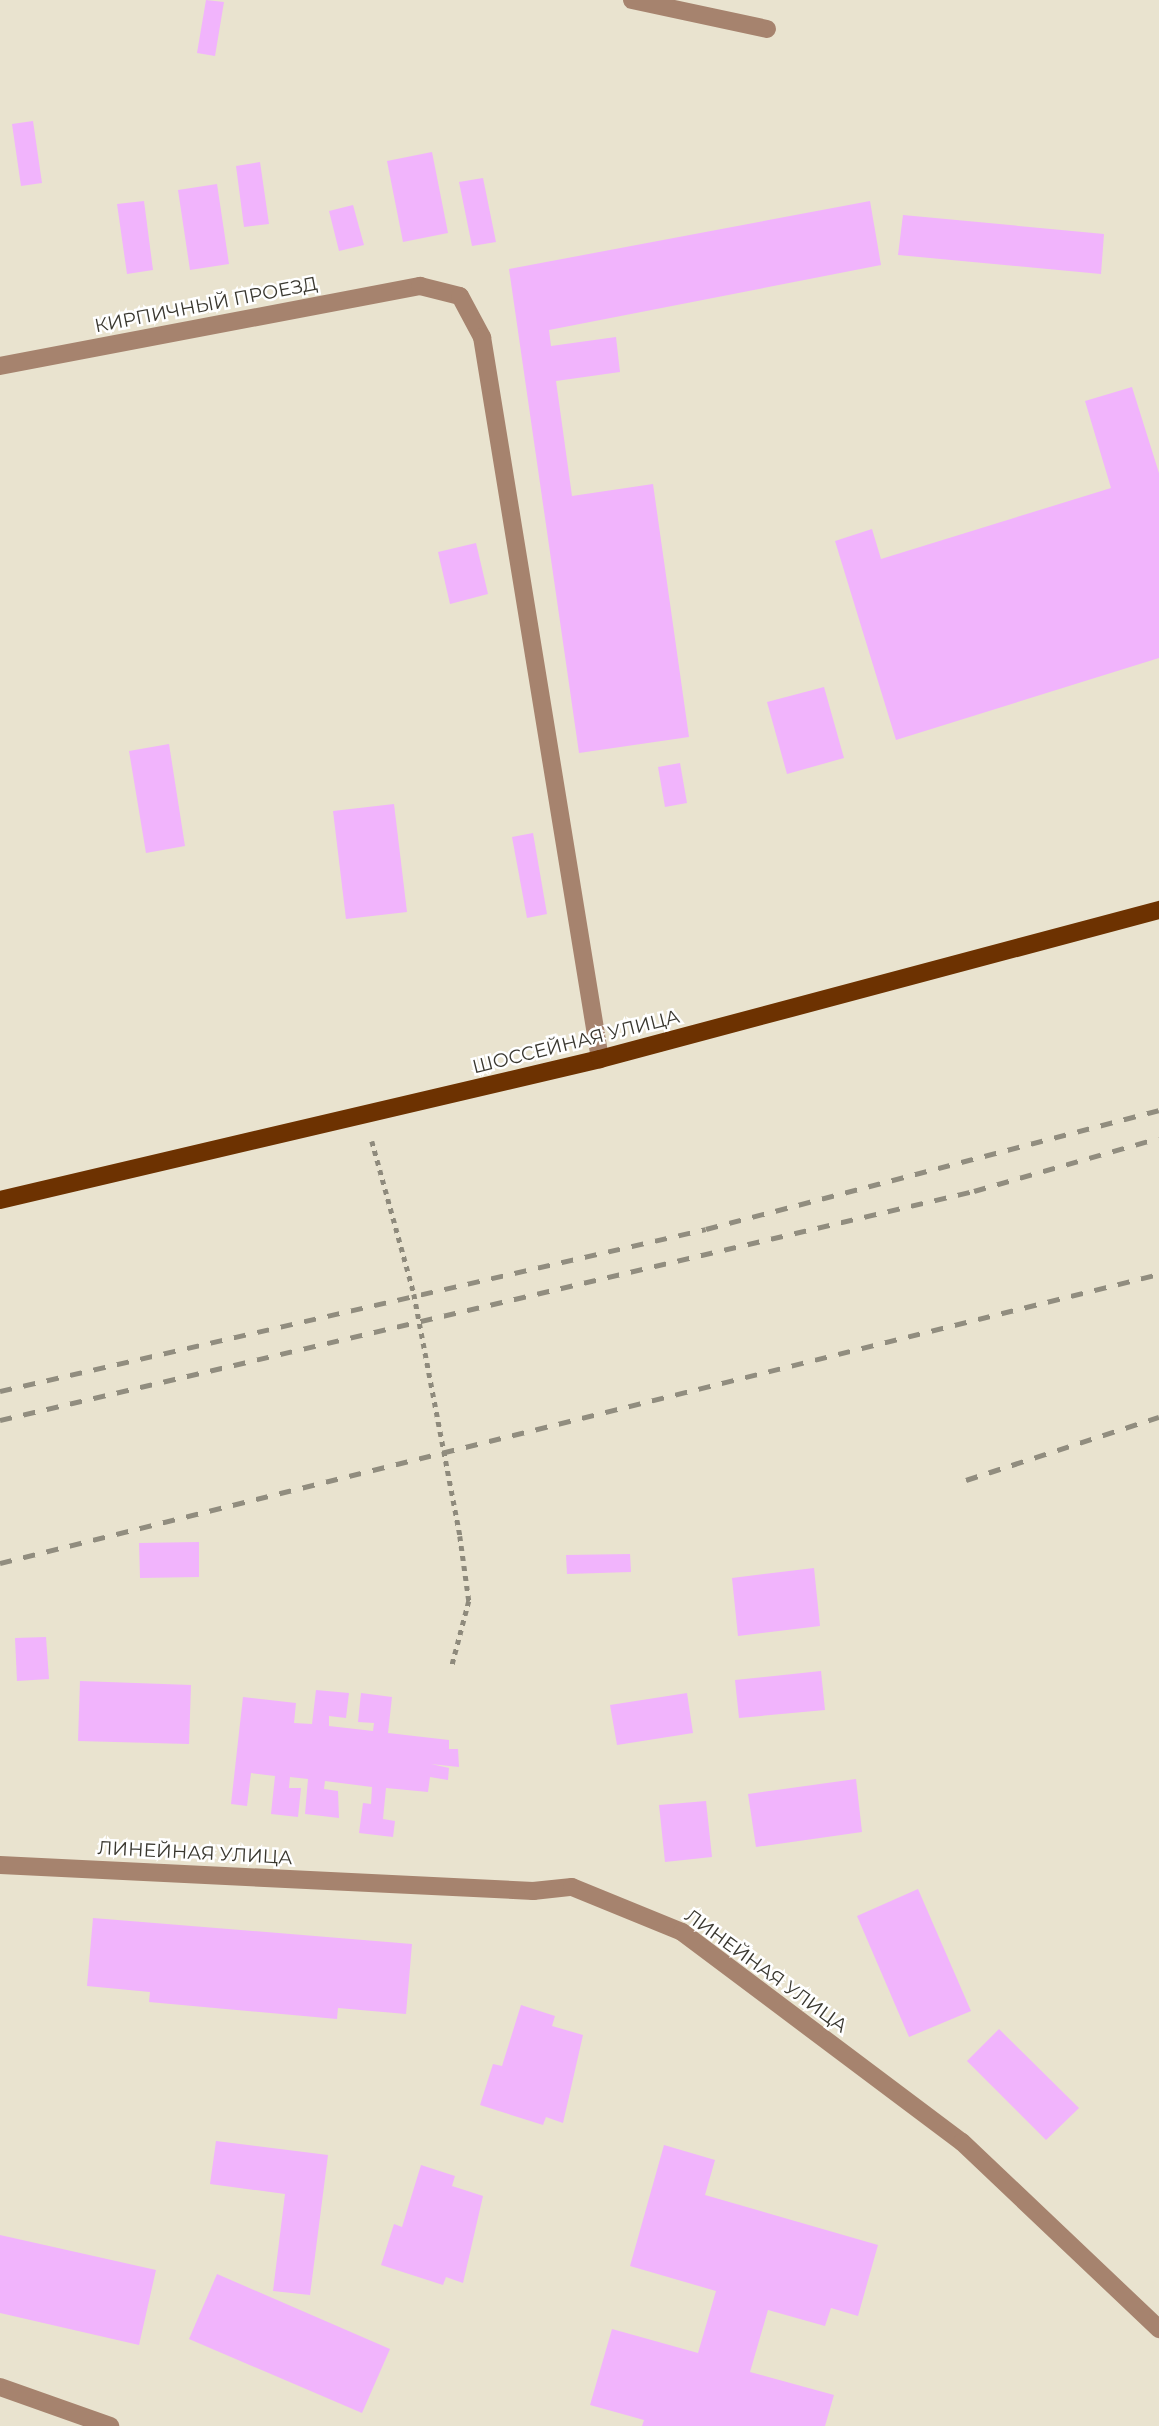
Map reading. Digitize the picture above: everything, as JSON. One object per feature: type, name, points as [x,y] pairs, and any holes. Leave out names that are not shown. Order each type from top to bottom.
[{"type":"main road","name":"ШОССЕЙНАЯ УЛИЦА","points":[[0,1200],[600,1059],[1159,910]]},
{"type":"street","points":[[632,0],[767,29]]},
{"type":"street","name":"КИРПИЧНЫЙ ПРОЕЗД","points":[[0,366],[420,286],[460,296],[482,337],[600,1059]]},
{"type":"street","name":"ЛИНЕЙНАЯ УЛИЦА","points":[[0,1865],[533,1891],[572,1887],[682,1932],[940,2126],[1159,2329]]},
{"type":"street","points":[[0,2387],[110,2426]]},
{"type":"path","points":[[365,1115],[414,1294],[460,1536],[469,1601],[452,1666]]},
{"type":"building","points":[[206,0],[224,2],[215,56],[197,53]]},
{"type":"building","points":[[33,121],[42,183],[21,186],[12,124]]},
{"type":"building","points":[[432,152],[448,233],[403,242],[387,161]]},
{"type":"building","points":[[260,162],[269,224],[244,227],[236,166]]},
{"type":"building","points":[[483,178],[496,242],[472,246],[459,182]]},
{"type":"building","points":[[217,184],[229,264],[190,270],[178,190]]},
{"type":"building","points":[[144,201],[153,270],[127,274],[117,204]]},
{"type":"building","points":[[870,201],[881,265],[549,330],[551,346],[616,337],[620,372],[556,381],[572,496],[653,484],[689,737],[579,753],[509,269]]},
{"type":"building","points":[[353,205],[364,245],[339,251],[329,211]]},
{"type":"building","points":[[903,215],[1104,234],[1101,274],[898,255]]},
{"type":"building","points":[[1132,387],[1159,473],[1159,658],[896,740],[835,541],[872,529],[881,559],[1111,488],[1085,401]]},
{"type":"building","points":[[476,543],[488,594],[450,604],[438,552]]},
{"type":"building","points":[[824,687],[844,758],[787,774],[767,702]]},
{"type":"building","points":[[169,744],[185,846],[146,853],[129,751]]},
{"type":"building","points":[[680,763],[687,803],[665,807],[658,767]]},
{"type":"building","points":[[394,804],[407,912],[346,919],[333,811]]},
{"type":"building","points":[[533,833],[547,914],[527,918],[512,837]]},
{"type":"building","points":[[199,1542],[199,1577],[140,1578],[139,1543]]},
{"type":"building","points":[[630,1554],[631,1572],[567,1574],[566,1555]]},
{"type":"building","points":[[814,1568],[820,1626],[738,1636],[732,1578]]},
{"type":"building","points":[[46,1637],[49,1679],[17,1681],[15,1638]]},
{"type":"building","points":[[821,1671],[825,1710],[739,1718],[735,1680]]},
{"type":"building","points":[[80,1681],[191,1685],[189,1744],[78,1741]]},
{"type":"building","points":[[316,1690],[349,1693],[346,1718],[329,1716],[329,1726],[373,1731],[374,1723],[358,1722],[361,1693],[392,1697],[388,1733],[449,1740],[449,1749],[458,1749],[459,1767],[431,1764],[449,1768],[448,1780],[430,1777],[428,1792],[386,1788],[383,1819],[395,1821],[393,1837],[359,1833],[363,1803],[371,1804],[372,1787],[325,1781],[324,1789],[338,1791],[339,1818],[305,1814],[308,1779],[290,1777],[289,1788],[301,1788],[298,1817],[271,1814],[275,1776],[251,1773],[247,1806],[231,1804],[243,1697],[296,1703],[294,1723],[312,1724]]},
{"type":"building","points":[[687,1693],[693,1733],[617,1745],[610,1705]]},
{"type":"building","points":[[856,1779],[862,1832],[756,1847],[748,1794]]},
{"type":"building","points":[[706,1801],[712,1857],[665,1862],[659,1805]]},
{"type":"building","points":[[918,1889],[971,2011],[909,2037],[857,1916]]},
{"type":"building","points":[[93,1918],[412,1944],[406,2014],[338,2008],[337,2019],[149,2002],[150,1992],[87,1986]]},
{"type":"building","points":[[521,2005],[555,2016],[552,2026],[583,2035],[563,2123],[546,2117],[543,2125],[480,2105],[493,2064],[502,2066]]},
{"type":"building","points":[[999,2029],[1079,2108],[1046,2140],[967,2061]]},
{"type":"building","points":[[216,2141],[328,2155],[310,2295],[273,2291],[285,2194],[210,2184]]},
{"type":"building","points":[[664,2145],[715,2160],[705,2195],[878,2245],[858,2316],[831,2308],[825,2326],[768,2310],[750,2372],[834,2395],[825,2426],[642,2426],[644,2420],[590,2405],[612,2329],[698,2353],[716,2291],[630,2266]]},
{"type":"building","points":[[421,2165],[455,2176],[452,2186],[483,2196],[463,2283],[446,2277],[443,2285],[381,2265],[394,2224],[402,2227]]},
{"type":"building","points":[[0,2235],[156,2270],[139,2345],[0,2313]]},
{"type":"building","points":[[217,2274],[390,2349],[362,2413],[189,2339]]},
{"type":"railway","points":[[0,1391],[706,1229],[1159,1110]]},
{"type":"railway","points":[[0,1420],[974,1191],[1159,1138]]},
{"type":"railway","points":[[0,1563],[1159,1274]]},
{"type":"railway","points":[[966,1480],[1159,1417]]}]
